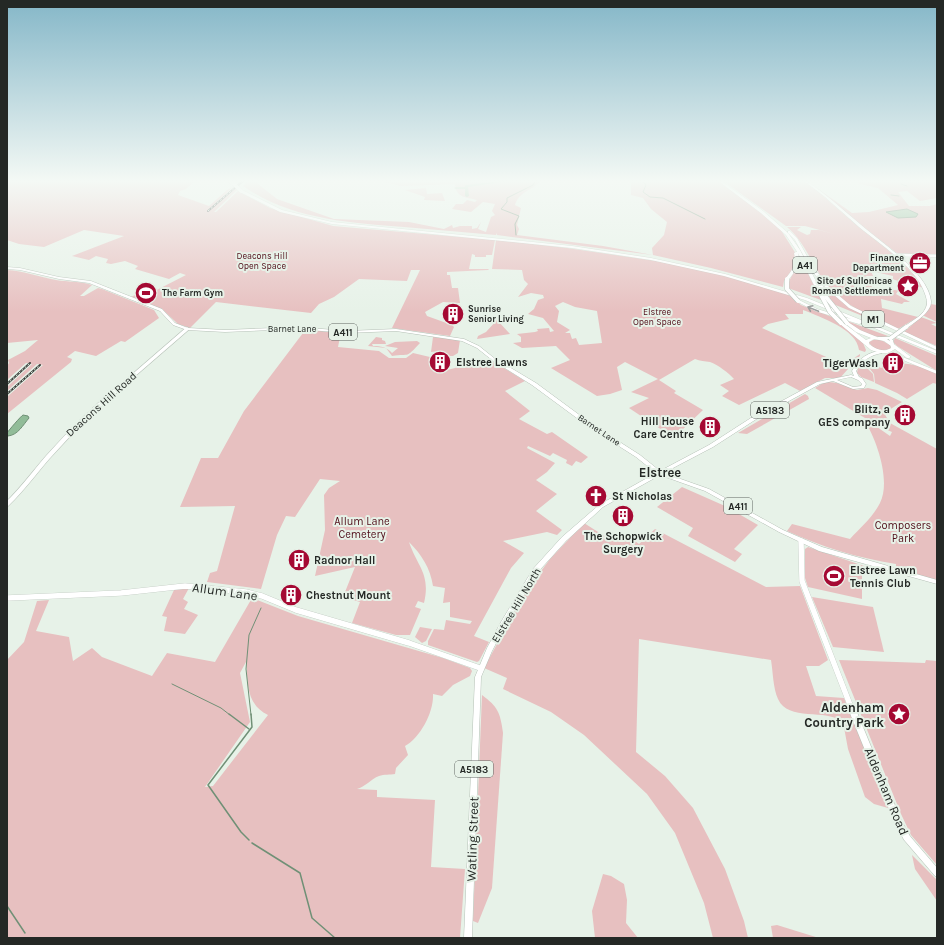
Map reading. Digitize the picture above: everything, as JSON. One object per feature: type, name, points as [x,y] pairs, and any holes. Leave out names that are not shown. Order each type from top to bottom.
[{"type":"highway","name":"M1","points":[[341,224],[370,228],[463,235],[572,247],[664,262],[725,274],[806,299],[937,353]]},
{"type":"highway","name":"M1","points":[[364,224],[563,244],[710,268],[804,295],[937,349]]},
{"type":"highway","name":"A41","points":[[776,224],[789,236],[830,312],[841,323],[868,344]]},
{"type":"highway","name":"A41","points":[[780,224],[796,239],[826,297],[835,310],[847,323],[862,333],[878,338]]},
{"type":"highway","name":"M1","points":[[789,236],[798,260],[796,267],[785,284],[787,289],[798,301],[816,310],[867,326],[937,353]]},
{"type":"highway","name":"M1","points":[[812,268],[837,297],[862,313],[937,349]]},
{"type":"highway","points":[[918,364],[892,345],[878,338],[869,339],[868,344],[882,352],[918,364],[937,373]]},
{"type":"highway","points":[[882,352],[891,351],[892,345]]},
{"type":"main road","points":[[859,224],[897,255],[924,286],[929,301],[926,311],[891,338],[878,338]]},
{"type":"main road","name":"Barnet Lane","points":[[7,268],[20,269],[59,278],[90,282],[161,310],[174,324],[187,329],[225,331],[297,328],[347,332],[396,330],[464,340],[478,347],[493,359],[534,384],[591,426],[638,456],[658,473]]},
{"type":"main road","points":[[891,338],[892,345]]},
{"type":"main road","points":[[846,384],[845,378],[853,365],[867,353],[868,344]]},
{"type":"main road","points":[[833,380],[856,388],[862,387],[864,383],[857,378],[854,371],[857,365],[871,353],[882,352]]},
{"type":"main road","points":[[845,378],[857,378]]},
{"type":"main road","name":"A5183","points":[[658,473],[815,385],[845,378]]},
{"type":"main road","points":[[670,466],[670,471],[674,475],[689,483]]},
{"type":"main road","points":[[658,473],[674,475]]},
{"type":"main road","points":[[658,473],[689,483]]},
{"type":"main road","name":"Elstree Hill North","points":[[480,668],[502,624],[536,571],[564,539],[608,501],[658,473]]},
{"type":"main road","name":"A411","points":[[689,483],[724,498],[801,541],[849,558],[937,582]]},
{"type":"main road","name":"Watling Street","points":[[468,938],[476,706],[480,668]]},
{"type":"street","points":[[897,255],[937,256]]},
{"type":"street","name":"Deacons Hill Road","points":[[7,504],[82,419],[187,329]]},
{"type":"street","name":"Aldenham Road","points":[[801,541],[802,580],[893,809],[907,838],[937,873]]},
{"type":"street","name":"Allum Lane","points":[[7,598],[128,592],[185,586],[246,592],[262,596],[296,610],[416,645],[480,668]]},
{"type":"green space","name":"Deacons Hill Open Space","points":[[7,224],[326,224],[333,226],[495,240],[492,255],[486,255],[486,257],[475,257],[475,255],[472,254],[469,269],[489,269],[488,270],[447,272],[447,275],[450,275],[452,288],[458,288],[460,303],[443,302],[425,312],[427,316],[452,325],[454,327],[450,336],[392,328],[420,270],[411,270],[407,281],[359,279],[334,297],[319,304],[311,313],[216,302],[190,328],[178,324],[163,310],[131,297],[137,294],[143,297],[186,275],[180,273],[169,279],[135,269],[138,266],[125,261],[111,264],[106,263],[108,259],[96,256],[89,260],[72,256],[124,236],[84,230],[44,247],[19,244],[7,240]]},
{"type":"green space","points":[[364,224],[420,224],[444,229],[452,225],[453,228],[460,226],[472,226],[472,229],[477,228],[480,224],[478,229],[486,232],[489,224],[517,224],[519,229],[517,235],[603,246],[653,255],[497,235],[497,233],[496,235]]},
{"type":"green space","points":[[667,224],[775,224],[779,227],[796,254],[796,265],[784,281],[783,287],[711,268],[653,255],[652,248],[664,235]]},
{"type":"green space","points":[[783,224],[856,224],[894,255],[910,270],[924,288],[895,280],[893,279],[893,276],[871,271],[873,276],[865,276],[869,279],[872,287],[902,291],[898,291],[896,294],[910,302],[904,302],[902,304],[881,299],[882,308],[918,317],[898,329],[853,307],[830,288],[819,273],[800,241],[787,227],[801,227],[797,230],[807,235],[810,234],[811,230],[819,230],[838,235],[805,226],[786,226]]},
{"type":"green space","points":[[859,224],[937,224],[937,255],[898,254]]},
{"type":"green space","name":"Elstree Open Space","points":[[496,240],[567,248],[656,261],[732,277],[788,294],[801,305],[832,317],[863,343],[866,350],[865,352],[859,350],[857,343],[852,336],[828,320],[803,310],[803,314],[785,314],[789,319],[768,324],[762,328],[844,365],[860,354],[860,356],[847,366],[848,369],[840,378],[825,378],[800,391],[785,383],[739,405],[722,396],[729,391],[720,385],[734,379],[723,369],[713,363],[695,359],[659,380],[676,391],[674,393],[703,410],[682,430],[671,436],[629,408],[649,398],[631,392],[658,379],[625,362],[617,367],[622,390],[597,396],[551,368],[570,360],[556,346],[522,348],[513,343],[521,342],[521,337],[517,334],[535,332],[538,331],[537,329],[549,328],[550,332],[554,331],[543,318],[528,314],[534,309],[538,300],[544,298],[543,295],[531,293],[518,297],[528,284],[524,280],[522,270],[492,269]],"holes":[[[563,302],[575,307],[597,311],[602,343],[579,345],[576,338],[572,339],[570,333],[565,333],[570,330],[557,322],[559,311],[555,306]]]},
{"type":"green space","points":[[799,259],[801,259],[821,300],[788,288],[788,284],[799,263]]},
{"type":"green space","points":[[7,270],[56,280],[92,285],[80,296],[84,296],[98,288],[102,289],[154,310],[159,318],[125,342],[121,341],[96,356],[75,351],[67,357],[72,359],[71,362],[7,414],[7,397],[43,365],[37,364],[7,391],[7,387],[32,364],[26,363],[7,380],[8,360],[25,351],[38,340],[7,343]]},
{"type":"green space","points":[[824,287],[850,307],[880,323],[833,304]]},
{"type":"green space","points":[[930,304],[937,305],[937,322],[922,315],[927,311]]},
{"type":"green space","points":[[921,317],[937,323],[931,324],[937,327],[937,346],[904,332]]},
{"type":"green space","points":[[497,320],[510,334],[477,339],[478,336],[486,332]]},
{"type":"green space","points":[[847,321],[888,336],[877,337],[866,333],[855,328]]},
{"type":"green space","name":"Allum Lane Cemetery","points":[[306,329],[335,333],[333,337],[340,337],[338,347],[379,351],[389,358],[406,358],[413,353],[430,357],[432,368],[439,372],[455,368],[463,363],[480,364],[486,366],[494,362],[525,381],[505,391],[530,411],[519,419],[547,434],[552,432],[588,457],[581,463],[576,461],[572,466],[566,463],[567,460],[553,453],[550,456],[528,446],[527,448],[555,463],[547,472],[536,480],[557,494],[536,511],[562,530],[557,535],[547,532],[503,541],[524,553],[511,568],[474,636],[489,642],[479,661],[477,662],[428,645],[428,641],[434,629],[444,630],[446,620],[470,624],[472,621],[450,617],[450,602],[443,603],[445,588],[433,586],[430,573],[425,562],[409,542],[422,571],[426,585],[424,603],[418,601],[415,607],[421,609],[410,635],[396,635],[352,623],[360,602],[343,597],[355,567],[315,576],[325,530],[324,495],[329,488],[340,481],[320,479],[295,517],[286,516],[277,535],[261,589],[207,582],[210,573],[217,571],[235,506],[180,507],[201,458],[218,458],[244,411]]},
{"type":"green space","points":[[376,337],[382,338],[386,344],[372,344],[373,346],[385,348],[368,346]]},
{"type":"green space","points":[[433,337],[460,340],[458,353],[453,356],[447,356],[441,351],[431,352]]},
{"type":"green space","points":[[895,338],[937,356],[937,371],[897,346],[893,342]]},
{"type":"green space","points":[[873,340],[881,340],[890,345],[891,349],[876,349],[869,342]]},
{"type":"green space","points":[[417,341],[420,343],[410,353],[405,355],[392,356],[386,348],[392,353],[398,348],[385,346],[395,342]]},
{"type":"green space","points":[[866,360],[881,368],[895,364],[909,364],[923,368],[937,374],[937,384],[933,383],[907,399],[875,383],[874,374],[865,363]]},
{"type":"green space","points":[[863,364],[873,374],[874,382],[861,377],[857,373],[858,368]]},
{"type":"green space","name":"Composers Park","points":[[823,383],[837,383],[857,390],[868,388],[877,390],[902,402],[884,413],[890,423],[937,449],[937,580],[896,569],[896,564],[868,559],[827,547],[787,531],[792,524],[850,539],[874,513],[883,494],[884,484],[881,461],[870,429],[865,421],[867,420],[890,436],[892,432],[880,427],[815,388]]},
{"type":"green space","points":[[805,394],[809,399],[747,434],[738,433]]},
{"type":"green space","points":[[682,487],[725,506],[758,525],[734,549],[742,554],[735,562],[688,536],[693,528],[657,507]]},
{"type":"green space","points":[[584,523],[606,537],[612,532],[620,537],[628,536],[639,544],[655,529],[766,587],[800,586],[828,660],[819,666],[806,666],[816,696],[844,698],[888,808],[874,804],[865,797],[848,749],[843,722],[836,718],[827,716],[798,713],[783,706],[778,699],[775,690],[771,660],[639,639],[636,752],[665,776],[693,808],[725,869],[744,921],[748,938],[713,938],[704,903],[675,833],[647,794],[584,735],[551,712],[503,689],[507,678],[484,668],[524,594],[550,559]]},
{"type":"green space","name":"Elstree Lawn Tennis Club","points":[[808,547],[867,567],[862,574],[862,599],[808,587],[805,578],[805,549]]},
{"type":"green space","points":[[189,588],[183,599],[188,602],[184,609],[198,615],[185,634],[164,631],[167,617],[162,616],[174,590]]},
{"type":"green space","points":[[812,597],[873,607],[884,652],[833,647]]},
{"type":"green space","points":[[252,598],[298,616],[443,658],[470,668],[472,671],[470,676],[453,685],[442,696],[433,694],[433,701],[429,716],[421,730],[411,742],[405,746],[408,755],[396,768],[395,774],[379,776],[363,787],[357,789],[377,790],[377,797],[435,800],[431,867],[465,869],[460,938],[7,938],[7,660],[24,642],[37,601],[49,600],[36,631],[69,637],[73,661],[92,648],[102,657],[152,676],[167,653],[215,662]],"holes":[[[246,662],[248,686],[252,699],[256,705],[268,715],[213,786],[205,787],[250,722],[240,673]]]},
{"type":"green space","points":[[420,627],[432,629],[426,641],[422,643],[415,637]]},
{"type":"green space","name":"Aldenham Country Park","points":[[839,660],[925,663],[926,660],[937,661],[937,865],[911,835],[901,814]]},
{"type":"green space","points":[[482,695],[495,707],[501,720],[503,733],[492,888],[478,923],[473,921]]},
{"type":"green space","points":[[912,855],[937,880],[937,901],[915,869]]},
{"type":"green space","points":[[603,874],[611,876],[624,884],[627,900],[626,923],[638,938],[595,938],[592,911]]},
{"type":"green space","points":[[777,925],[819,938],[773,938],[771,926]]},
{"type":"shaded area","points":[[23,415],[28,416],[29,418],[15,434],[8,436],[7,433]]},
{"type":"waterway","points":[[515,224],[516,235]]},
{"type":"waterway","points":[[251,715],[246,669],[249,635],[261,608]]},
{"type":"waterway","points":[[172,684],[221,708],[230,715]]},
{"type":"waterway","points":[[229,714],[249,729]]},
{"type":"waterway","points":[[249,840],[241,832],[208,785],[252,727],[251,714]]},
{"type":"waterway","points":[[252,843],[300,873],[312,918],[335,938]]},
{"type":"waterway","points":[[7,906],[25,933]]},
{"type":"railway","points":[[7,384],[30,363]]},
{"type":"railway","points":[[7,394],[40,365]]},
{"type":"place","name":"Finance Department","points":[[920,263]]},
{"type":"place","name":"Site of Sullonicae Roman Settlement","points":[[908,286]]},
{"type":"place","name":"The Farm Gym","points":[[146,293]]},
{"type":"place","name":"Sunrise Senior Living","points":[[453,314]]},
{"type":"place","name":"Elstree Lawns","points":[[440,362]]},
{"type":"place","name":"TigerWash","points":[[893,363]]},
{"type":"place","name":"Blitz, a GES company","points":[[905,415]]},
{"type":"place","name":"Hill House Care Centre","points":[[710,427]]},
{"type":"place","name":"St Nicholas","points":[[596,496]]},
{"type":"place","name":"The Schopwick Surgery","points":[[623,516]]},
{"type":"place","name":"Radnor Hall","points":[[299,560]]},
{"type":"place","name":"Elstree Lawn Tennis Club","points":[[834,576]]},
{"type":"place","name":"Chestnut Mount","points":[[291,595]]},
{"type":"place","name":"Aldenham Country Park","points":[[899,714]]},
{"type":"district","name":"Elstree","points":[[660,472]]}]
